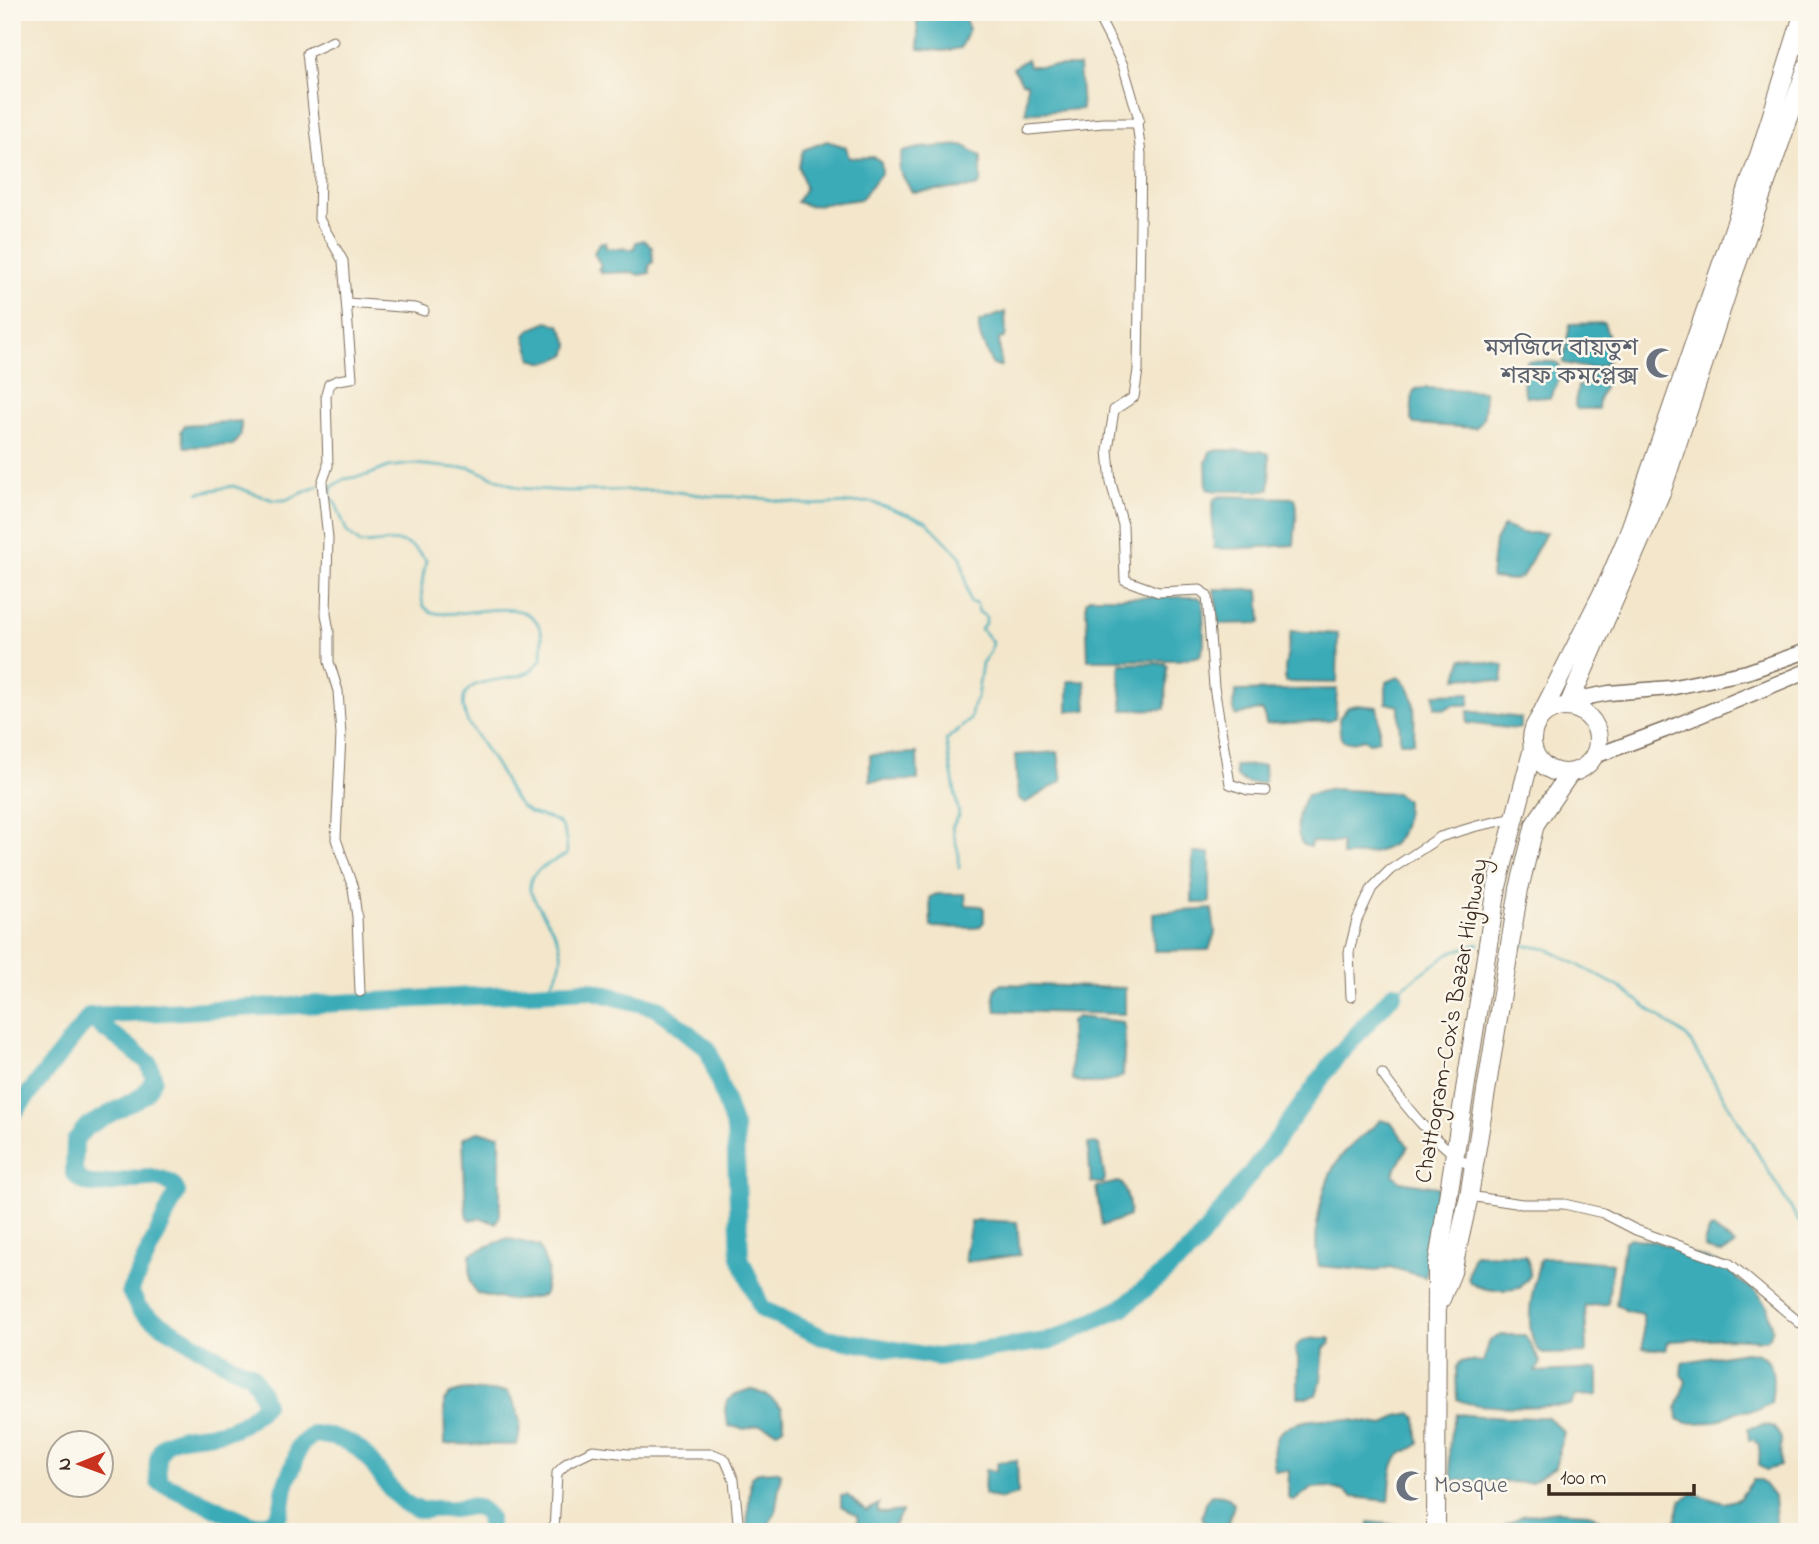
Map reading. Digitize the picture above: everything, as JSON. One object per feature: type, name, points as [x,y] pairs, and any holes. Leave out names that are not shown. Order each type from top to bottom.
[{"type":"highway","points":[[1538,721],[1553,709],[1572,707],[1590,718],[1598,736],[1594,756],[1580,769],[1570,773],[1550,769],[1543,764],[1533,748],[1532,738],[1538,721],[1628,538],[1760,153],[1804,12]]},
{"type":"highway","points":[[1572,707],[1662,490],[1728,289],[1807,67]]},
{"type":"highway","name":"Chattogram-Cox's Bazar Highway","points":[[1436,1532],[1439,1306],[1437,1267],[1497,887],[1533,748]]},
{"type":"highway","name":"Chattogram-Cox's Bazar Highway","points":[[1439,1306],[1452,1272],[1469,1196],[1519,889],[1535,824],[1570,773]]},
{"type":"main road","points":[[1572,707],[1588,697],[1670,688],[1747,672],[1807,651]]},
{"type":"main road","points":[[1594,756],[1665,730],[1807,671]]},
{"type":"street","points":[[1096,12],[1123,65],[1139,119],[1137,123],[1141,154],[1138,370],[1134,397],[1114,410],[1108,450],[1111,483],[1123,525],[1125,580],[1158,592],[1200,590],[1207,596],[1214,687],[1230,784],[1248,790],[1266,791]]},
{"type":"street","points":[[333,41],[307,53],[320,173],[319,219],[343,261],[352,378],[329,384],[326,395],[328,466],[322,482],[328,538],[326,614],[329,662],[338,691],[341,735],[336,839],[353,888],[360,992]]},
{"type":"street","points":[[1028,130],[1103,123],[1137,123]]},
{"type":"street","points":[[347,303],[424,311]]},
{"type":"street","points":[[1351,998],[1349,952],[1357,920],[1372,888],[1390,870],[1440,837],[1515,818]]},
{"type":"street","points":[[1382,1074],[1428,1132],[1454,1156],[1473,1168]]},
{"type":"street","points":[[1469,1196],[1522,1204],[1564,1204],[1603,1213],[1636,1230],[1730,1264],[1807,1329]]},
{"type":"street","points":[[554,1532],[557,1473],[568,1462],[593,1450],[628,1454],[713,1454],[725,1459],[734,1480],[739,1532]]},
{"type":"water","points":[[916,12],[962,12],[969,29],[961,48],[944,51],[919,49]]},
{"type":"water","points":[[1027,59],[1029,66],[1079,66],[1082,109],[1026,113],[1027,83],[1022,82],[1013,68]]},
{"type":"water","points":[[827,141],[846,147],[849,158],[874,157],[881,162],[882,172],[861,199],[809,206],[797,202],[805,188],[799,166],[803,150]]},
{"type":"water","points":[[963,145],[981,156],[981,182],[976,187],[912,192],[899,170],[902,152]]},
{"type":"water","points":[[644,240],[652,247],[653,262],[649,266],[650,273],[602,273],[598,269],[601,266],[594,253],[599,243],[605,242],[606,248],[634,249],[636,242]]},
{"type":"water","points":[[1005,312],[1006,334],[999,339],[1001,366],[992,365],[981,338],[979,322]]},
{"type":"water","points":[[548,322],[560,325],[569,344],[567,354],[541,362],[532,359],[525,336],[529,330]]},
{"type":"water","points":[[1604,323],[1609,337],[1608,361],[1592,368],[1563,363],[1570,324]]},
{"type":"water","points":[[1527,361],[1559,364],[1559,380],[1550,398],[1526,396],[1523,386]]},
{"type":"water","points":[[1594,371],[1607,371],[1598,409],[1577,409],[1575,405],[1578,386],[1591,383]]},
{"type":"water","points":[[1426,388],[1484,391],[1482,421],[1475,428],[1414,424],[1411,419],[1413,392]]},
{"type":"water","points":[[241,421],[241,435],[233,445],[185,447],[181,431],[185,425]]},
{"type":"water","points":[[1213,450],[1260,451],[1269,454],[1270,489],[1207,489],[1206,463]]},
{"type":"water","points":[[1221,496],[1295,498],[1297,507],[1294,545],[1214,548],[1212,512],[1214,499]]},
{"type":"water","points":[[1503,526],[1522,533],[1546,533],[1522,577],[1513,580],[1491,578],[1495,541]]},
{"type":"water","points":[[1214,589],[1259,590],[1261,623],[1219,624]]},
{"type":"water","points":[[1090,597],[1198,597],[1203,601],[1204,645],[1200,656],[1178,660],[1088,660],[1086,601]]},
{"type":"water","points":[[1291,631],[1338,634],[1337,683],[1285,682]]},
{"type":"water","points":[[1462,659],[1504,665],[1502,682],[1472,677],[1457,678]]},
{"type":"water","points":[[1164,663],[1167,666],[1165,709],[1123,710],[1120,664]]},
{"type":"water","points":[[1399,677],[1413,698],[1414,742],[1400,742],[1399,706],[1386,703],[1386,682]]},
{"type":"water","points":[[1068,681],[1085,681],[1087,710],[1068,711]]},
{"type":"water","points":[[1337,689],[1335,718],[1330,721],[1266,724],[1263,711],[1235,715],[1233,704],[1236,691]]},
{"type":"water","points":[[1470,693],[1469,705],[1453,705],[1445,709],[1435,707],[1434,694]]},
{"type":"water","points":[[1348,707],[1377,707],[1378,740],[1369,743],[1364,739],[1350,742],[1342,740],[1339,718]]},
{"type":"water","points":[[1468,711],[1521,718],[1521,728],[1467,723]]},
{"type":"water","points":[[1058,752],[1062,781],[1025,803],[1018,798],[1015,755]]},
{"type":"water","points":[[917,753],[918,780],[870,781],[870,755]]},
{"type":"water","points":[[1264,765],[1263,783],[1247,783],[1236,777],[1235,766]]},
{"type":"water","points":[[1331,789],[1396,793],[1406,800],[1403,828],[1398,838],[1383,850],[1359,855],[1342,856],[1342,843],[1311,842],[1310,847],[1303,845],[1297,826],[1307,795]]},
{"type":"water","points":[[1193,853],[1210,853],[1210,903],[1192,903]]},
{"type":"water","points":[[937,894],[965,894],[966,905],[981,906],[984,909],[984,922],[974,928],[931,927],[930,897]]},
{"type":"water","points":[[1212,909],[1215,933],[1209,950],[1154,951],[1153,913]]},
{"type":"water","points":[[1002,984],[1125,988],[1125,1014],[996,1011],[996,987]]},
{"type":"water","points":[[1077,1017],[1123,1022],[1123,1076],[1098,1083],[1084,1083],[1072,1079],[1070,1022]]},
{"type":"water","points":[[1381,1120],[1392,1123],[1408,1146],[1393,1174],[1400,1181],[1438,1187],[1432,1253],[1425,1277],[1390,1267],[1377,1271],[1319,1266],[1316,1238],[1320,1206],[1330,1176],[1344,1153]]},
{"type":"water","points":[[478,1132],[500,1135],[500,1215],[496,1223],[480,1218],[470,1220],[466,1214],[463,1138]]},
{"type":"water","points":[[1088,1144],[1099,1145],[1105,1179],[1103,1183],[1091,1183]]},
{"type":"water","points":[[1118,1182],[1122,1184],[1127,1196],[1129,1216],[1102,1226],[1096,1187]]},
{"type":"water","points":[[971,1222],[1017,1222],[1020,1255],[966,1262]]},
{"type":"water","points":[[1713,1228],[1735,1245],[1721,1253],[1705,1248],[1704,1242]]},
{"type":"water","points":[[507,1238],[539,1246],[548,1269],[544,1295],[510,1300],[476,1293],[470,1281],[470,1254]]},
{"type":"water","points":[[1630,1238],[1657,1242],[1727,1266],[1738,1280],[1757,1292],[1767,1305],[1772,1330],[1770,1337],[1766,1340],[1727,1338],[1671,1341],[1666,1344],[1666,1350],[1643,1348],[1643,1314],[1627,1311],[1616,1304],[1624,1242]]},
{"type":"water","points":[[1475,1254],[1525,1255],[1530,1276],[1520,1288],[1495,1290],[1476,1286],[1470,1283],[1468,1277]]},
{"type":"water","points":[[1540,1259],[1612,1263],[1608,1304],[1585,1306],[1585,1353],[1543,1354],[1532,1335],[1530,1309]]},
{"type":"water","points":[[1501,1335],[1525,1335],[1541,1363],[1535,1372],[1598,1369],[1598,1395],[1576,1396],[1571,1405],[1529,1407],[1480,1405],[1457,1399],[1456,1368],[1461,1361],[1483,1362],[1490,1340]]},
{"type":"water","points":[[1331,1339],[1330,1344],[1324,1348],[1321,1380],[1316,1395],[1298,1397],[1298,1358],[1295,1349],[1305,1340]]},
{"type":"water","points":[[1744,1352],[1755,1353],[1768,1361],[1773,1375],[1771,1403],[1760,1409],[1736,1412],[1715,1422],[1686,1423],[1678,1419],[1677,1407],[1686,1381],[1681,1375],[1682,1364]]},
{"type":"water","points":[[751,1389],[768,1396],[782,1408],[784,1427],[777,1431],[760,1425],[745,1429],[729,1426],[725,1411],[728,1401]]},
{"type":"water","points":[[464,1390],[508,1392],[519,1417],[517,1445],[445,1444],[444,1401],[450,1394]]},
{"type":"water","points":[[1412,1413],[1416,1418],[1419,1444],[1396,1460],[1389,1501],[1352,1497],[1328,1487],[1311,1488],[1294,1501],[1288,1498],[1289,1471],[1275,1471],[1273,1456],[1277,1437],[1290,1426],[1316,1419],[1384,1425],[1397,1416]]},
{"type":"water","points":[[1456,1414],[1504,1418],[1548,1417],[1564,1432],[1555,1467],[1530,1483],[1453,1480],[1449,1447]]},
{"type":"water","points":[[1763,1425],[1774,1427],[1781,1438],[1780,1466],[1766,1470],[1759,1466],[1760,1445],[1749,1440],[1748,1428]]},
{"type":"water","points":[[1017,1460],[1018,1494],[1000,1499],[984,1494],[985,1470],[996,1471],[998,1462]]},
{"type":"water","points":[[776,1471],[781,1474],[775,1514],[764,1531],[750,1532],[747,1525],[751,1477],[759,1472]]},
{"type":"water","points":[[1753,1480],[1761,1480],[1774,1497],[1777,1532],[1684,1532],[1675,1522],[1681,1500],[1693,1493],[1724,1503],[1739,1499]]},
{"type":"water","points":[[1212,1494],[1225,1496],[1234,1505],[1228,1524],[1222,1527],[1205,1523],[1202,1517],[1207,1500]]},
{"type":"water","points":[[847,1495],[866,1511],[879,1504],[877,1512],[902,1512],[890,1532],[859,1532],[857,1516],[841,1506],[841,1496]]},
{"type":"water","points":[[1557,1511],[1590,1513],[1606,1525],[1607,1532],[1501,1532],[1503,1526],[1522,1516]]},
{"type":"water","points":[[1369,1522],[1425,1528],[1426,1532],[1368,1532]]},
{"type":"waterway","points":[[330,497],[332,487],[344,479],[368,475],[388,467],[414,464],[469,467],[519,488],[566,491],[661,490],[709,496],[752,497],[810,505],[871,502],[926,521],[961,557],[970,603],[976,603],[979,612],[986,617],[981,629],[992,642],[990,652],[982,663],[977,697],[970,720],[946,740],[959,815],[952,827],[959,855],[959,868]]},
{"type":"waterway","points":[[198,493],[233,486],[273,500],[286,500],[318,486]]},
{"type":"waterway","points":[[330,496],[347,532],[361,544],[404,543],[426,560],[422,599],[430,611],[443,614],[515,610],[530,615],[541,630],[542,659],[530,671],[520,676],[472,687],[465,694],[463,706],[468,723],[517,802],[525,810],[557,822],[566,838],[567,854],[536,872],[530,884],[530,891],[553,930],[561,953],[555,978],[544,992]]},
{"type":"waterway","points":[[1394,993],[1453,951],[1479,944]]},
{"type":"waterway","points":[[1517,944],[1548,949],[1621,988],[1688,1038],[1807,1235]]},
{"type":"waterway","points":[[12,1115],[90,1016],[589,990],[657,1008],[708,1049],[735,1130],[740,1257],[762,1309],[822,1337],[937,1357],[1053,1340],[1122,1308],[1192,1249],[1335,1059],[1394,993]]},
{"type":"waterway","points":[[90,1016],[149,1063],[154,1079],[144,1095],[86,1127],[75,1141],[74,1174],[87,1183],[110,1184],[149,1178],[170,1183],[177,1192],[130,1291],[139,1309],[152,1319],[230,1365],[251,1374],[265,1404],[251,1418],[234,1428],[169,1442],[161,1450],[158,1463],[159,1482],[251,1524],[269,1522],[280,1513],[286,1483],[299,1446],[314,1434],[332,1437],[355,1446],[367,1457],[395,1494],[412,1507],[425,1510],[477,1507],[489,1517],[489,1532]]},
{"type":"place","name":"মসজিদে বায়তুশ শরফ কমপ্লেক্স","points":[[1661,363]]},
{"type":"place","name":"Mosque","points":[[1411,1486]]}]
